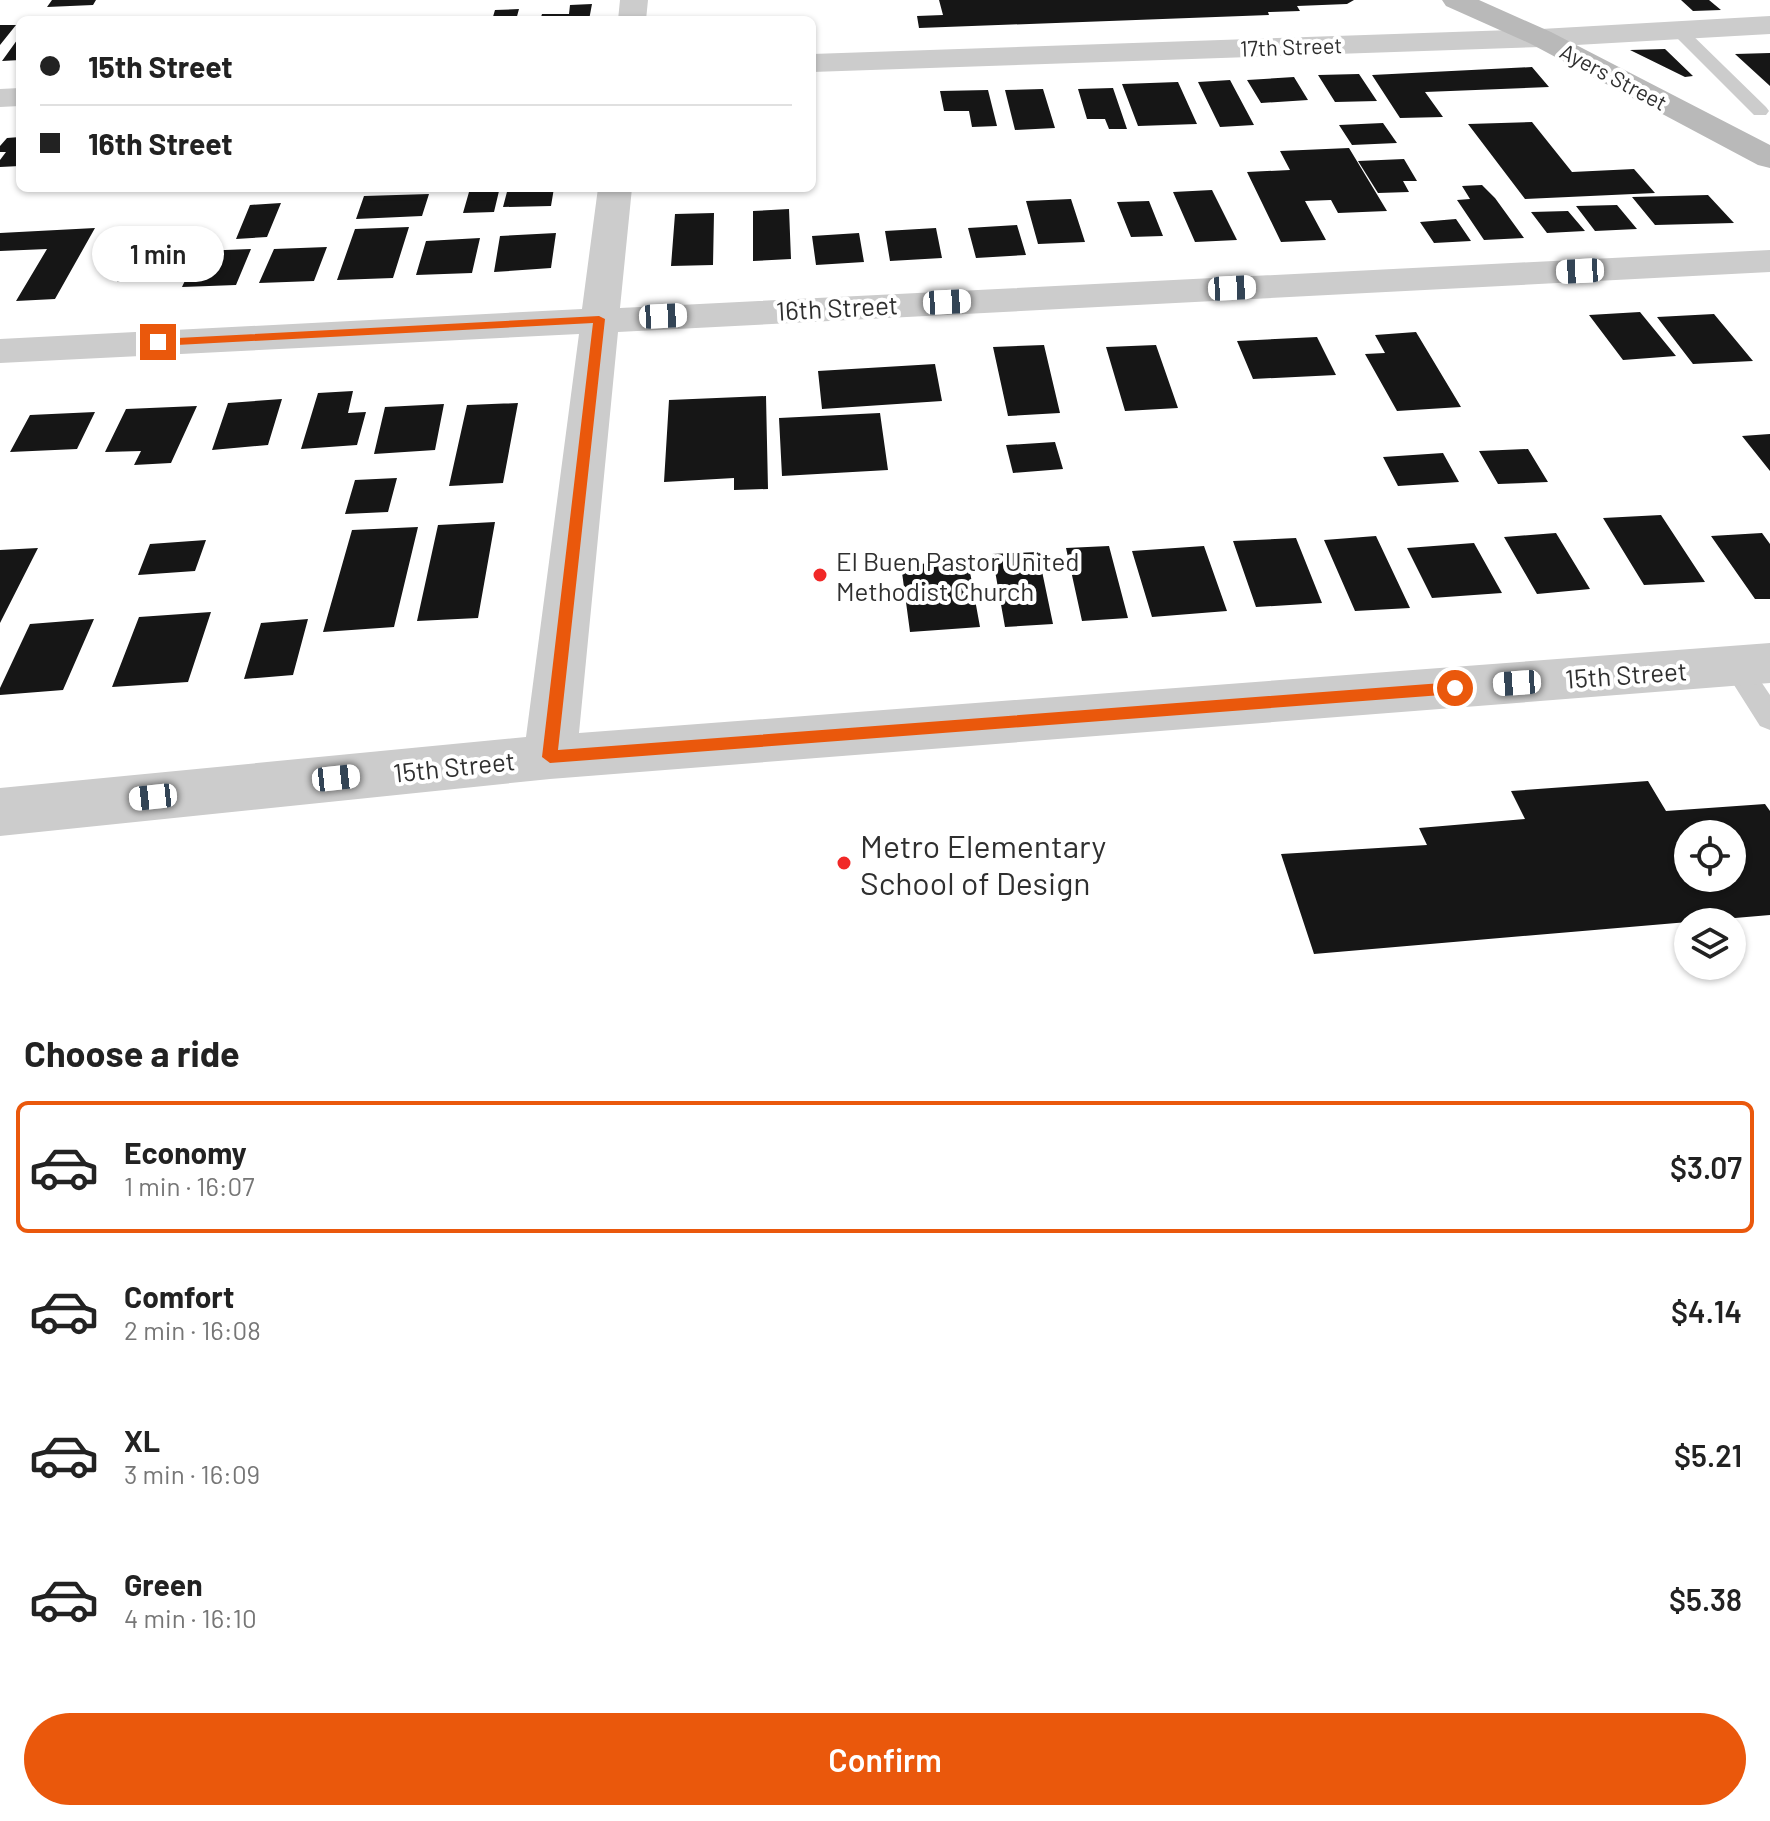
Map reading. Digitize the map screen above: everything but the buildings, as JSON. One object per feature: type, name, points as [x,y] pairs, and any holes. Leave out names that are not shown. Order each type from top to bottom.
[{"type":"main road","name":"Ayers Street","points":[[1466,1],[1770,158]]},
{"type":"street","points":[[1645,0],[1677,29]]},
{"type":"street","name":"17th Street","points":[[816,63],[1541,38],[1770,25]]},
{"type":"street","points":[[550,757],[615,192]]},
{"type":"street","name":"16th Street","points":[[0,351],[1770,261]]},
{"type":"street","name":"15th Street","points":[[0,812],[550,757],[1753,665]]},
{"type":"lane","points":[[1677,29],[1760,111]]},
{"type":"lane","points":[[1753,665],[1770,718]]},
{"type":"place","name":"El Buen Pastor United Methodist Church","points":[[820,575]]},
{"type":"place","name":"Metro Elementary School of Design","points":[[844,863]]},
{"type":"route","points":[[158,342],[599,319],[550,757],[1455,688]]}]
